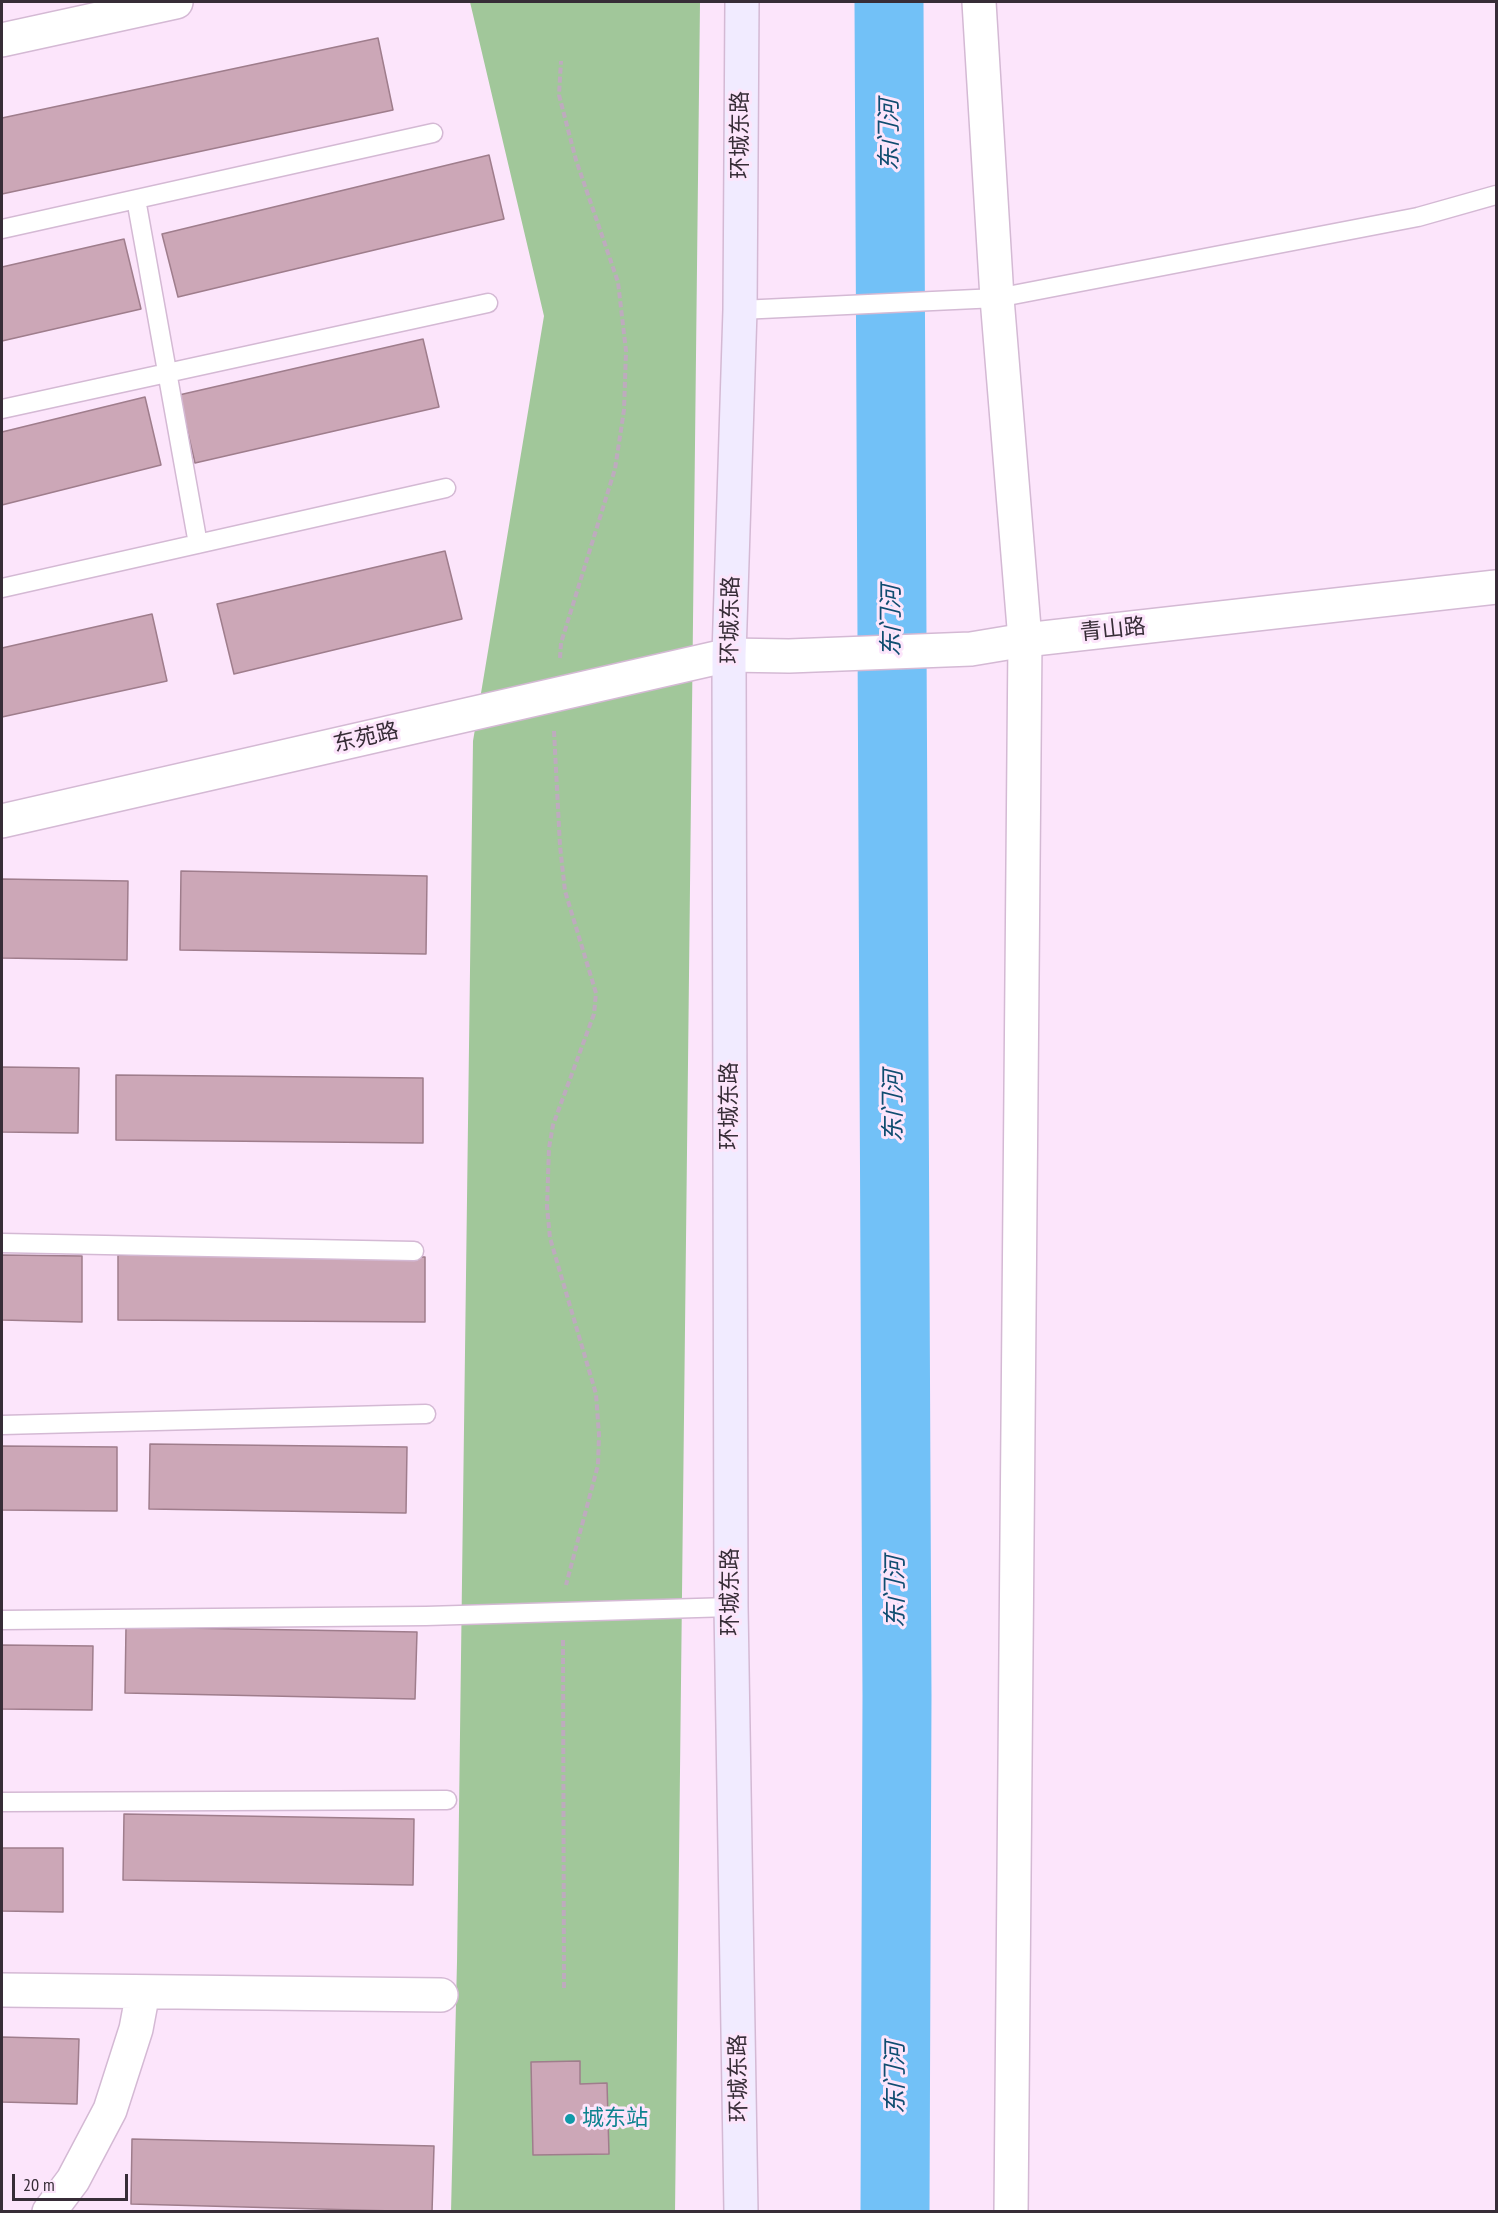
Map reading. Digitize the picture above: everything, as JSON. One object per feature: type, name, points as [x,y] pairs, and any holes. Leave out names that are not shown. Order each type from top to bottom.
[{"type":"main road","name":"环城东路","points":[[741,2211],[731,1607],[729,655],[740,310],[742,2]]},
{"type":"street","points":[[2,40],[176,2]]},
{"type":"street","points":[[979,2],[997,298],[1025,640],[1011,2211]]},
{"type":"street","name":"青山路","points":[[729,655],[789,656],[971,649],[1025,640],[1497,587]]},
{"type":"street","name":"东苑路","points":[[2,821],[729,655]]},
{"type":"street","points":[[2,1990],[441,1995]]},
{"type":"street","points":[[49,2211],[73,2180],[110,2110],[136,2029],[143,1992]]},
{"type":"lane","points":[[2,229],[433,133]]},
{"type":"lane","points":[[740,310],[997,298],[1418,217],[1497,195]]},
{"type":"lane","points":[[136,199],[198,544]]},
{"type":"lane","points":[[2,409],[488,303]]},
{"type":"lane","points":[[2,588],[446,488]]},
{"type":"lane","points":[[2,1243],[414,1251]]},
{"type":"lane","points":[[2,1425],[426,1413]]},
{"type":"lane","points":[[2,1620],[426,1616],[731,1607]]},
{"type":"lane","points":[[2,1802],[447,1800]]},
{"type":"path","points":[[561,62],[559,95],[576,160],[618,282],[626,351],[624,410],[615,469],[561,643],[554,730],[560,846],[565,891],[596,993],[594,1014],[553,1125],[549,1148],[547,1208],[550,1238],[596,1394],[599,1435],[598,1465],[563,1596],[564,1990]]},
{"type":"green space","points":[[470,2],[700,2],[675,2211],[451,2212],[457,1962],[473,741],[544,316]]},
{"type":"building","points":[[378,38],[393,110],[2,194],[2,118]]},
{"type":"building","points":[[489,155],[504,219],[178,297],[162,234]]},
{"type":"building","points":[[124,239],[141,309],[2,341],[2,267]]},
{"type":"building","points":[[423,339],[439,407],[195,463],[179,395]]},
{"type":"building","points":[[145,397],[161,465],[2,505],[2,432]]},
{"type":"building","points":[[445,551],[462,619],[234,674],[217,604]]},
{"type":"building","points":[[152,614],[167,681],[2,717],[2,648]]},
{"type":"building","points":[[181,871],[427,876],[426,954],[180,950]]},
{"type":"building","points":[[2,879],[128,881],[127,960],[2,958]]},
{"type":"building","points":[[2,1067],[79,1068],[78,1133],[2,1132]]},
{"type":"building","points":[[116,1075],[423,1078],[423,1143],[116,1140]]},
{"type":"building","points":[[2,1255],[82,1256],[82,1322],[2,1320]]},
{"type":"building","points":[[118,1255],[425,1257],[425,1322],[118,1320]]},
{"type":"building","points":[[150,1444],[407,1447],[406,1513],[149,1509]]},
{"type":"building","points":[[2,1446],[117,1447],[117,1511],[2,1510]]},
{"type":"building","points":[[126,1627],[417,1632],[415,1699],[125,1693]]},
{"type":"building","points":[[2,1645],[93,1646],[92,1710],[2,1709]]},
{"type":"building","points":[[124,1814],[414,1819],[413,1885],[123,1880]]},
{"type":"building","points":[[2,1848],[63,1848],[63,1912],[2,1911]]},
{"type":"building","points":[[2,2037],[79,2039],[77,2104],[2,2102]]},
{"type":"building","name":"城东站","points":[[580,2061],[580,2084],[607,2083],[609,2154],[533,2155],[531,2062]]},
{"type":"building","points":[[132,2139],[434,2146],[432,2212],[131,2204]]},
{"type":"waterway","name":"东门河","points":[[889,2],[897,1695],[895,2212]]},
{"type":"place","name":"城东站","points":[[570,2119]]}]
